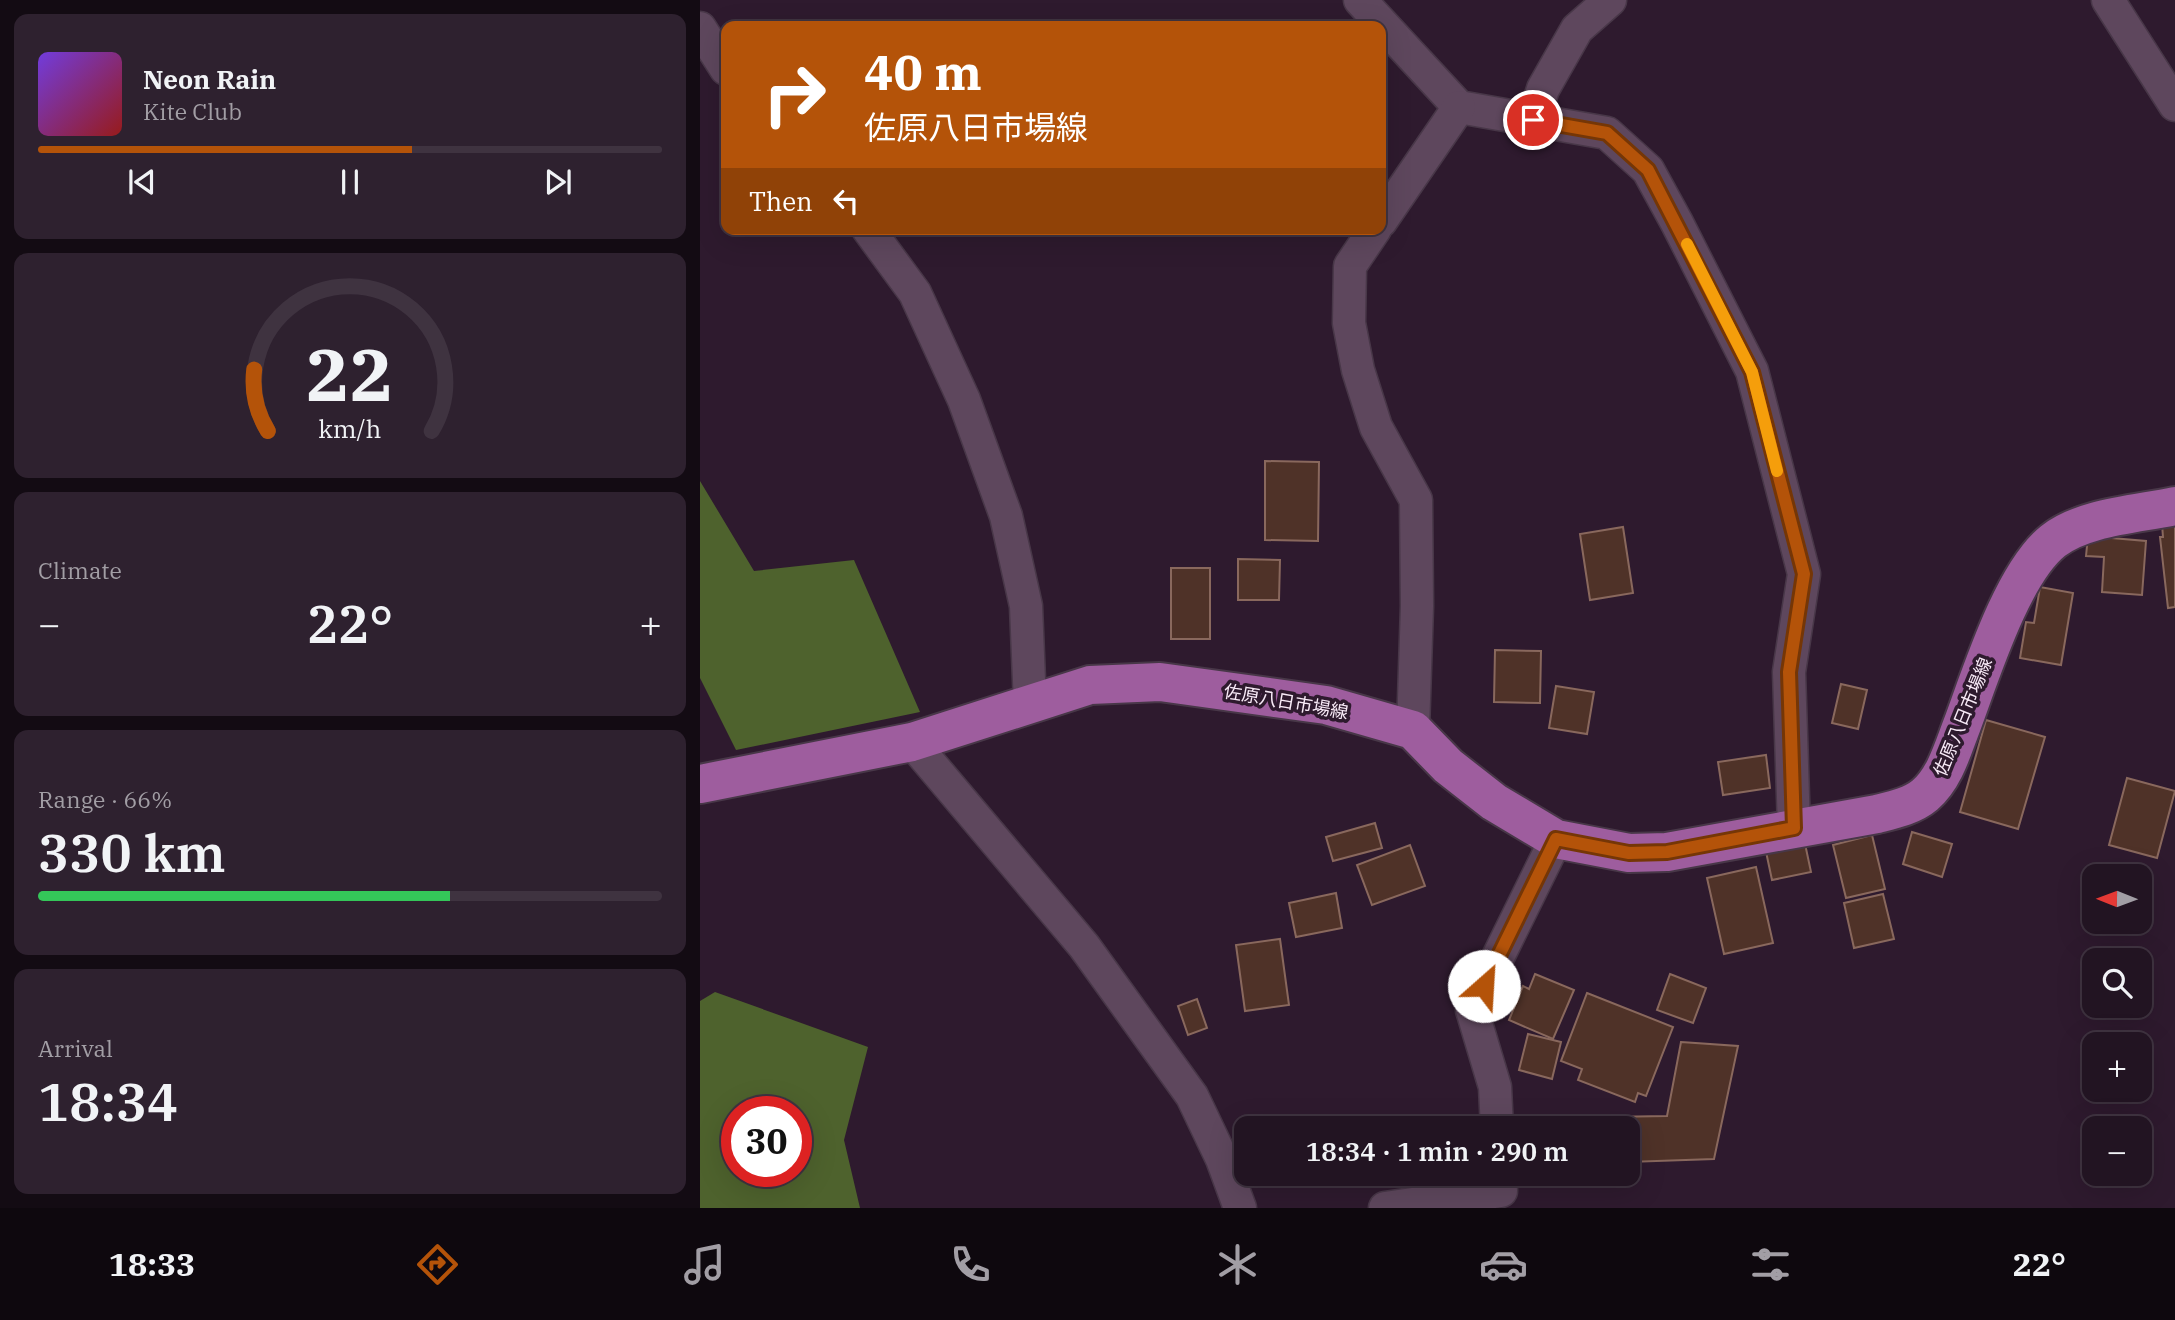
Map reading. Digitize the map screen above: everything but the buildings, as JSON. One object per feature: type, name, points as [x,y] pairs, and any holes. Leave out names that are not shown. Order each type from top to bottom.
[{"type":"main road","name":"佐原八日市場線","points":[[700,784],[912,742],[1090,685],[1160,682],[1326,705],[1413,730],[1448,766],[1494,802],[1556,839],[1629,853],[1667,852],[1877,814],[1910,805],[1926,794],[1938,780],[1951,755],[1992,645],[2019,586],[2036,558],[2054,540],[2081,525],[2175,506]]},
{"type":"street","points":[[1360,0],[1379,21]]},
{"type":"street","points":[[1533,120],[1543,89],[1577,29],[1610,0]]},
{"type":"street","points":[[2108,0],[2175,105]]},
{"type":"street","points":[[700,28],[721,61]]},
{"type":"street","points":[[1386,28],[1459,107],[1607,133],[1648,170],[1752,372],[1804,574],[1789,672],[1794,828]]},
{"type":"street","points":[[1386,214],[1459,107]]},
{"type":"street","points":[[872,235],[915,293],[964,400],[1006,516],[1026,606],[1030,705]]},
{"type":"street","points":[[1371,235],[1350,266],[1349,323],[1357,370],[1376,427],[1416,500],[1417,606],[1413,730]]},
{"type":"street","points":[[912,742],[1084,946],[1192,1096],[1222,1159],[1240,1208]]},
{"type":"street","points":[[1496,1116],[1495,1087],[1472,1010],[1556,839]]},
{"type":"street","points":[[1385,1208],[1501,1191],[1501,1186]]},
{"type":"green space","points":[[700,481],[754,571],[854,560],[920,712],[736,750],[700,678]]},
{"type":"green space","points":[[715,992],[868,1047],[844,1140],[860,1208],[700,1208],[700,1001]]},
{"type":"slow traffic","points":[[1687,244],[1752,372],[1777,471]]},
{"type":"route","points":[[1484,986],[1556,839],[1629,853],[1667,852],[1794,828],[1789,672],[1804,574],[1752,372],[1648,170],[1607,133],[1533,120]]}]
